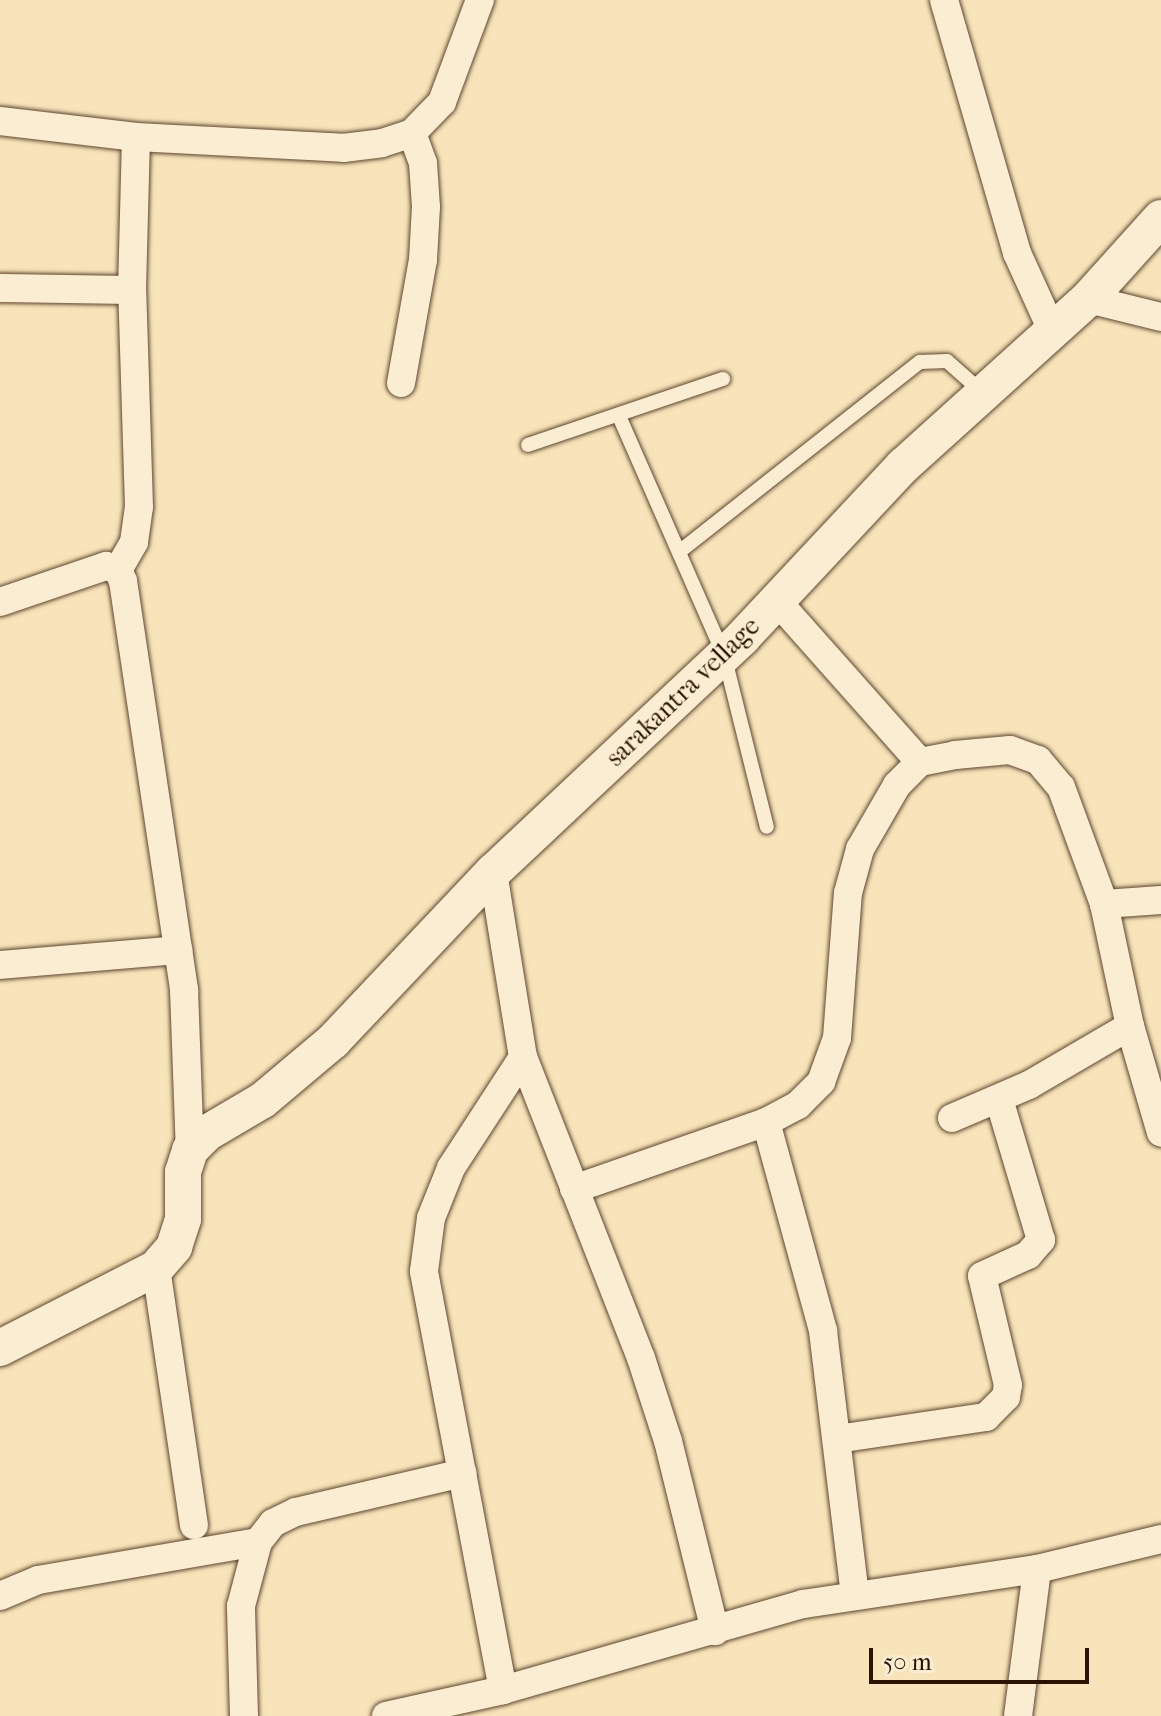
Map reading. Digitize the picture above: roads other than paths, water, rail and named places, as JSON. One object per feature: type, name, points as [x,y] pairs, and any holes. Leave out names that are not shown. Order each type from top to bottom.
[{"type":"street","points":[[0,121],[136,137],[343,148],[412,133],[442,102],[480,0]]},
{"type":"street","points":[[944,0],[1012,239],[1051,328]]},
{"type":"street","points":[[401,383],[423,260],[426,207],[423,163],[412,133]]},
{"type":"street","points":[[0,1348],[156,1268],[174,1247],[183,1219],[183,1172],[190,1150],[178,950],[146,717],[118,570],[134,542],[139,507],[132,290],[136,137]]},
{"type":"street","name":"sarakantra vellage","points":[[190,1150],[207,1133],[263,1100],[333,1041],[493,872],[724,655],[903,466],[1051,328],[1088,299],[1161,218]]},
{"type":"street","points":[[0,288],[132,290]]},
{"type":"street","points":[[1088,299],[1161,317]]},
{"type":"street","points":[[0,602],[94,569],[118,570]]},
{"type":"street","points":[[777,601],[920,762]]},
{"type":"street","points":[[574,1189],[766,1122],[798,1105],[821,1082],[837,1038],[848,893],[860,849],[897,785],[920,762],[1010,750],[1038,760],[1061,787],[1104,904],[1130,1026],[1161,1133]]},
{"type":"street","points":[[493,872],[523,1057],[614,1284],[664,1427],[715,1631]]},
{"type":"street","points":[[1104,904],[1161,900]]},
{"type":"street","points":[[0,965],[178,950]]},
{"type":"street","points":[[952,1118],[999,1099],[1130,1026]]},
{"type":"street","points":[[503,1690],[424,1271],[431,1218],[451,1168],[523,1057]]},
{"type":"street","points":[[837,1439],[986,1417],[1006,1397],[1008,1385],[982,1276],[1028,1255],[1041,1240],[999,1099]]},
{"type":"street","points":[[766,1122],[823,1331],[855,1594]]},
{"type":"street","points":[[156,1268],[194,1525]]},
{"type":"street","points":[[244,1716],[241,1606],[258,1542],[273,1523],[296,1512],[462,1473]]},
{"type":"street","points":[[386,1716],[425,1713],[855,1594],[1037,1569],[1161,1539]]},
{"type":"street","points":[[0,1596],[38,1580],[258,1542]]},
{"type":"street","points":[[1018,1716],[1037,1569]]},
{"type":"lane","points":[[679,552],[920,362],[947,361],[982,392]]},
{"type":"lane","points":[[528,445],[723,379]]},
{"type":"lane","points":[[619,416],[724,655],[767,827]]}]
